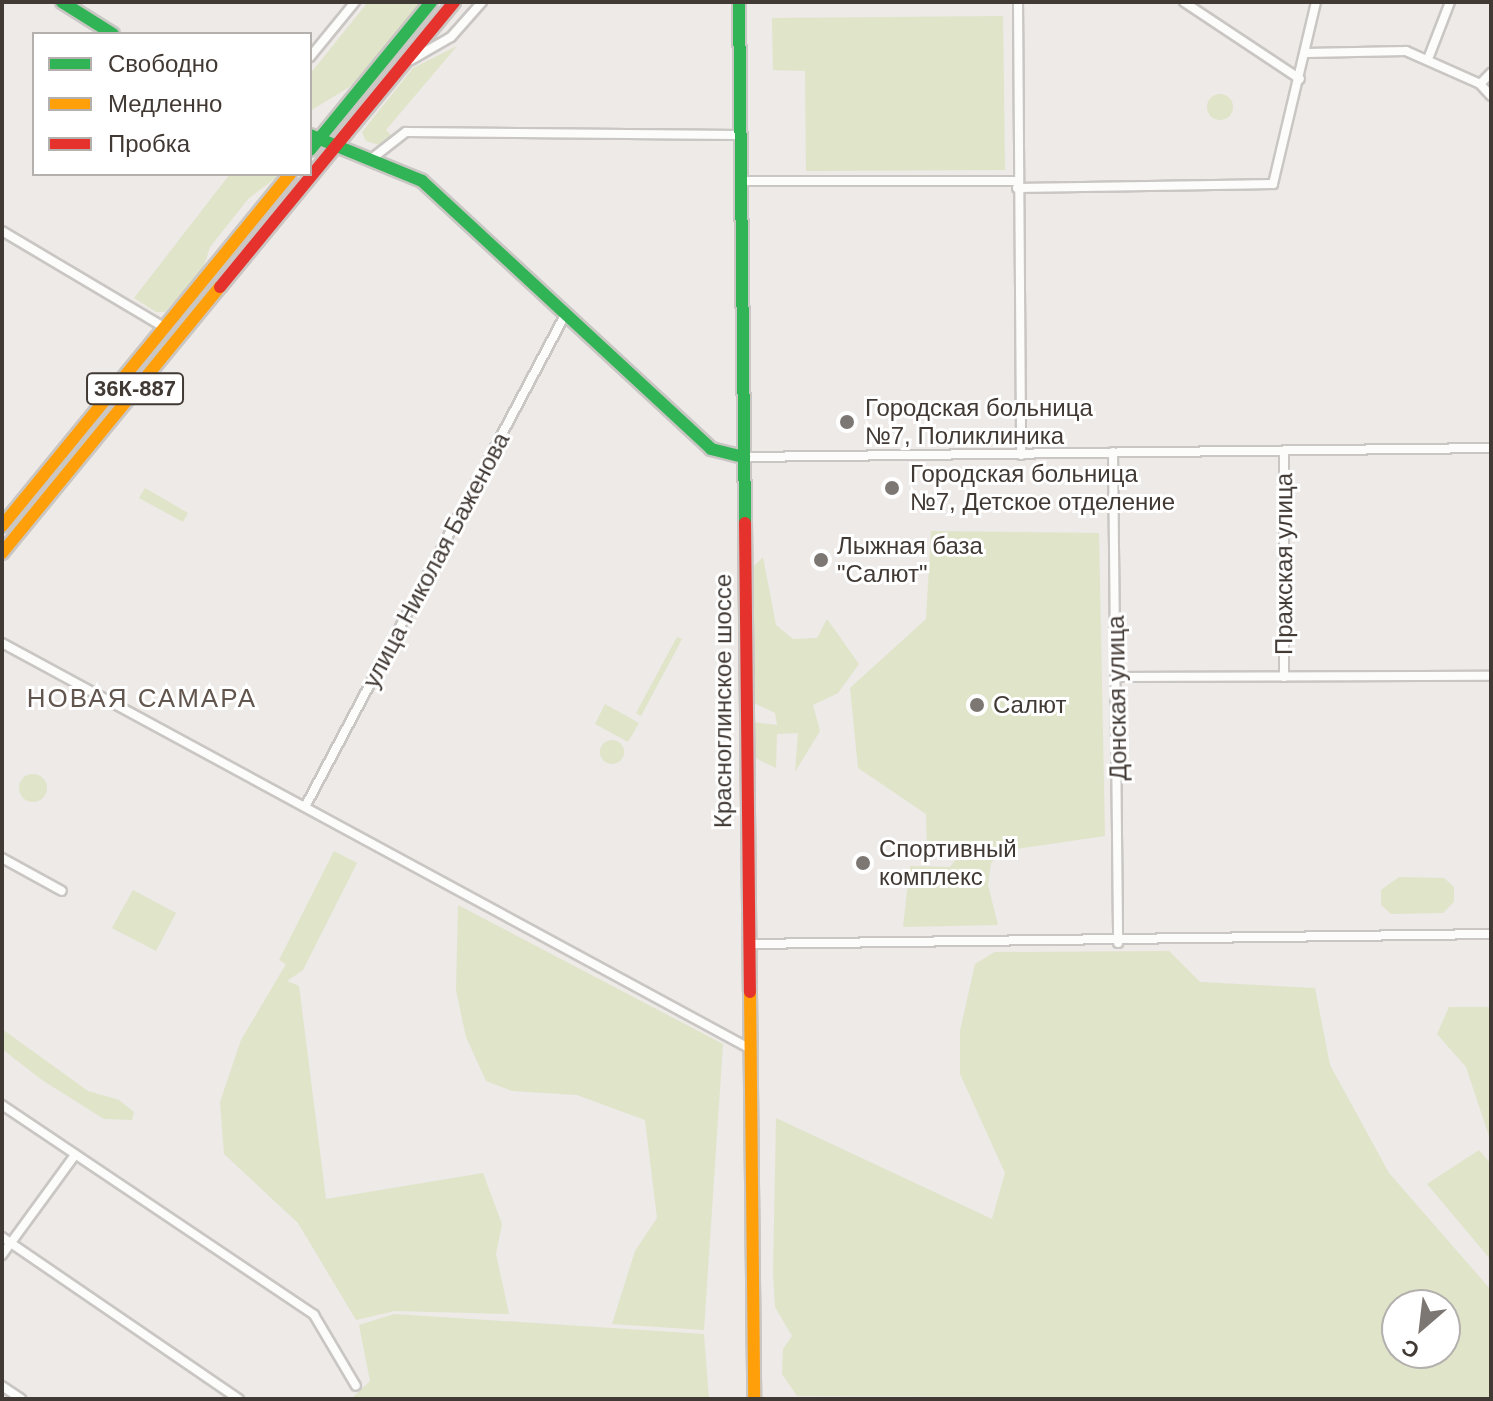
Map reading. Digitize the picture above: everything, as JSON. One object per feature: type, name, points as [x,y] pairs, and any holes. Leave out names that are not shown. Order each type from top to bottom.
[{"type":"main road","points":[[62,2],[110,32]]},
{"type":"main road","points":[[431,2],[315,137],[375,156],[438,193],[711,449],[744,457]]},
{"type":"main road","name":"36К-887","points":[[312,175],[454,2]]},
{"type":"main road","name":"Красноглинское шоссе","points":[[739,2],[738,135],[754,1399]]},
{"type":"main road","name":"36К-887","points":[[2,526],[288,176]]},
{"type":"main road","name":"36К-887","points":[[2,553],[311,176]]},
{"type":"street","points":[[312,55],[355,2]]},
{"type":"street","points":[[404,64],[451,37],[482,2]]},
{"type":"street","points":[[1018,2],[1021,455]]},
{"type":"street","points":[[1184,2],[1300,79]]},
{"type":"street","points":[[739,181],[1261,187],[1279,177],[1316,2]]},
{"type":"street","points":[[1428,59],[1450,2]]},
{"type":"street","points":[[1306,53],[1406,51],[1480,84],[1491,96]]},
{"type":"street","points":[[1480,84],[1491,73]]},
{"type":"street","points":[[375,156],[406,132],[738,135]]},
{"type":"street","points":[[2,231],[164,327]]},
{"type":"street","name":"улица Николая Баженова","points":[[305,807],[567,311]]},
{"type":"street","points":[[744,457],[1491,448]]},
{"type":"street","name":"Донская улица","points":[[1113,452],[1118,943]]},
{"type":"street","name":"Пражская улица","points":[[1284,452],[1284,677]]},
{"type":"street","points":[[2,643],[749,1048]]},
{"type":"street","points":[[1117,677],[1491,676]]},
{"type":"street","points":[[2,858],[62,891]]},
{"type":"street","points":[[749,944],[1118,943],[1491,934]]},
{"type":"street","points":[[2,1105],[314,1315],[356,1386]]},
{"type":"street","points":[[2,1255],[6,1240],[75,1155]]},
{"type":"street","points":[[6,1240],[239,1399]]},
{"type":"street","points":[[2,1386],[21,1399]]},
{"type":"green space","points":[[368,2],[431,2],[374,72],[312,110],[312,72]]},
{"type":"green space","points":[[1003,16],[1005,170],[806,171],[805,71],[773,70],[772,18]]},
{"type":"green space","points":[[457,46],[386,130],[396,140],[386,147],[366,141],[362,132],[413,68]]},
{"type":"green space","points":[[1220,94],[1229,98],[1233,107],[1229,116],[1220,120],[1211,116],[1207,107],[1211,98]]},
{"type":"green space","points":[[228,176],[278,176],[249,198],[210,247],[203,269],[165,312],[156,312],[134,298]]},
{"type":"green space","points":[[145,488],[188,513],[183,522],[139,498]]},
{"type":"green space","name":"Салют","points":[[931,531],[1099,533],[1105,836],[1003,851],[991,863],[988,885],[998,925],[903,927],[910,866],[950,867],[967,845],[927,847],[926,814],[858,768],[850,688],[926,619]]},
{"type":"green space","points":[[763,557],[776,625],[793,639],[817,638],[827,619],[859,664],[838,693],[813,705],[820,731],[795,772],[798,733],[777,734],[776,768],[751,756],[753,722],[777,725],[775,713],[754,703],[754,566]]},
{"type":"green space","points":[[677,637],[682,639],[641,716],[636,713]]},
{"type":"green space","points":[[605,704],[639,723],[628,742],[595,724]]},
{"type":"green space","points":[[607,740],[617,740],[624,747],[624,757],[617,764],[607,764],[600,757],[600,747]]},
{"type":"green space","points":[[33,774],[43,778],[47,788],[43,798],[33,802],[23,798],[19,788],[23,778]]},
{"type":"green space","points":[[334,851],[357,863],[303,970],[287,981],[299,986],[326,1199],[483,1173],[502,1224],[496,1254],[509,1314],[395,1311],[356,1320],[298,1223],[224,1154],[220,1102],[241,1040],[286,964],[279,960]]},
{"type":"green space","points":[[1399,877],[1444,878],[1454,887],[1454,902],[1443,913],[1391,914],[1381,905],[1381,890]]},
{"type":"green space","points":[[133,890],[176,913],[156,951],[112,928]]},
{"type":"green space","points":[[458,905],[723,1044],[704,1330],[612,1324],[635,1251],[657,1218],[645,1120],[577,1095],[512,1091],[486,1081],[466,1037],[456,990]]},
{"type":"green space","points":[[1169,951],[1200,982],[1315,988],[1330,1065],[1389,1173],[1491,1290],[1491,1399],[797,1396],[782,1374],[783,1349],[792,1336],[775,1307],[776,1118],[992,1219],[1005,1173],[960,1074],[960,1031],[975,964],[995,952]]},
{"type":"green space","points":[[1449,1007],[1491,1007],[1491,1142],[1466,1067],[1437,1034]]},
{"type":"green space","points":[[2,1029],[88,1091],[119,1100],[134,1112],[132,1120],[104,1119],[42,1080],[2,1049]]},
{"type":"green space","points":[[1479,1150],[1491,1164],[1491,1260],[1427,1184]]},
{"type":"green space","points":[[394,1314],[704,1334],[709,1399],[351,1399],[370,1381],[359,1325]]},
{"type":"traffic: fast","points":[[62,2],[110,32]]},
{"type":"traffic: fast","points":[[312,148],[431,2]]},
{"type":"traffic: fast","points":[[739,2],[745,523]]},
{"type":"traffic: fast","points":[[312,136],[422,181],[711,449],[744,457]]},
{"type":"traffic: slow","points":[[2,526],[288,176]]},
{"type":"traffic: slow","points":[[2,553],[220,287]]},
{"type":"traffic: slow","points":[[750,992],[754,1399]]},
{"type":"traffic: jam","points":[[312,175],[454,2]]},
{"type":"traffic: jam","points":[[220,287],[311,176]]},
{"type":"traffic: jam","points":[[745,523],[750,992]]},
{"type":"place","name":"Городская больница №7, Поликлиника","points":[[847,422]]},
{"type":"place","name":"Городская больница №7, Детское отделение","points":[[892,488]]},
{"type":"place","name":"Лыжная база \"Салют\"","points":[[821,560]]},
{"type":"place","name":"Салют","points":[[977,705]]},
{"type":"place","name":"Спортивный комплекс","points":[[863,863]]},
{"type":"district","name":"НОВАЯ САМАРА","points":[[142,699]]}]
